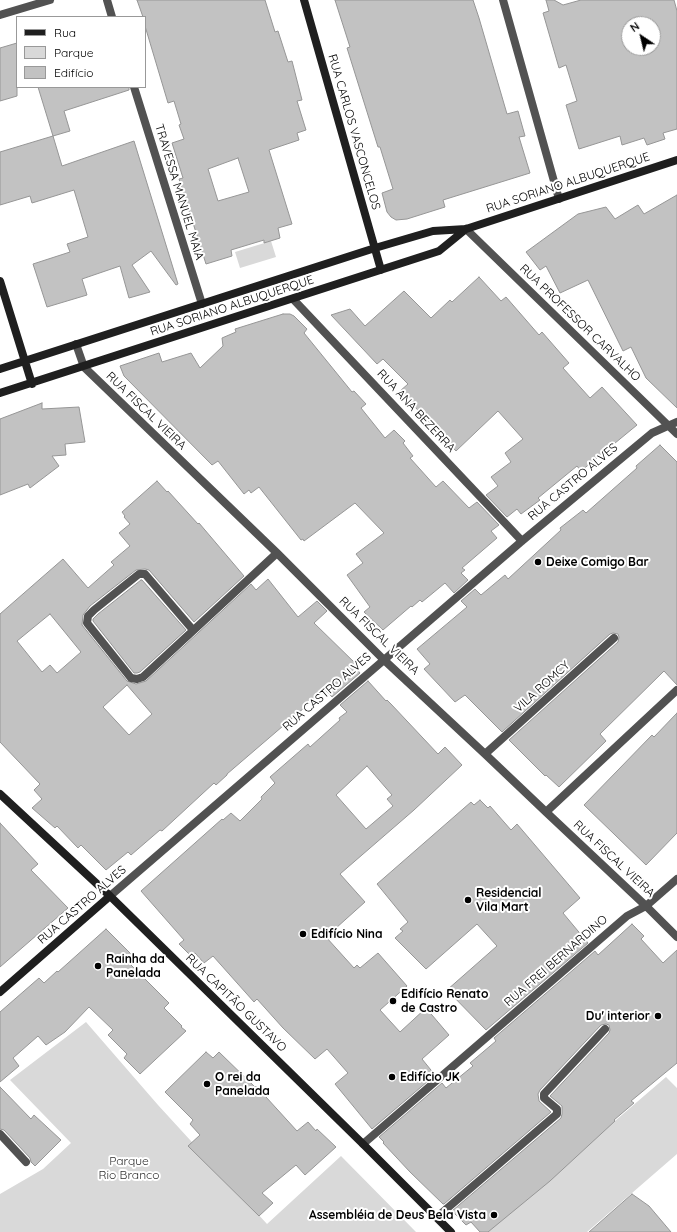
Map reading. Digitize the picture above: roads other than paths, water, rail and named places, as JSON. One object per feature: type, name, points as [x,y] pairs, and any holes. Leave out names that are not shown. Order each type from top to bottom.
[{"type":"main road","name":"RUA CARLOS VASCONCELOS","points":[[304,0],[381,270]]},
{"type":"main road","name":"RUA SORIANO ALBUQUERQUE","points":[[0,369],[375,248],[433,231],[466,229],[677,160]]},
{"type":"main road","name":"RUA SORIANO ALBUQUERQUE","points":[[0,394],[439,251],[466,229]]},
{"type":"main road","points":[[0,281],[32,384]]},
{"type":"main road","name":"RUA CAPITÃO GUSTAVO","points":[[0,794],[110,896],[451,1232]]},
{"type":"main road","name":"RUA CASTRO ALVES","points":[[0,992],[110,896]]},
{"type":"street","points":[[0,15],[50,0]]},
{"type":"street","points":[[107,0],[112,16]]},
{"type":"street","points":[[503,0],[559,199]]},
{"type":"street","name":"TRAVESSA MANUEL MAIA","points":[[134,88],[202,304]]},
{"type":"street","name":"RUA PROFESSOR CARVALHO","points":[[466,229],[677,434]]},
{"type":"street","name":"RUA ANA BEZERRA","points":[[293,299],[522,540]]},
{"type":"street","name":"RUA FISCAL VIEIRA","points":[[76,344],[84,367],[277,553],[383,659],[646,906],[677,937]]},
{"type":"street","name":"RUA CASTRO ALVES","points":[[110,896],[522,540],[652,433],[677,422]]},
{"type":"street","points":[[193,630],[145,574],[139,574],[94,610],[88,616],[87,623],[132,678],[137,680],[143,677],[277,553]]},
{"type":"street","name":"VILA ROMCY","points":[[485,754],[614,638]]},
{"type":"street","points":[[546,812],[677,690]]},
{"type":"street","name":"RUA FREI BERNARDINO","points":[[363,1144],[627,916],[646,906],[677,879]]},
{"type":"street","points":[[437,1217],[557,1114],[557,1109],[544,1098],[544,1094],[605,1029]]},
{"type":"street","points":[[0,1134],[26,1162]]},
{"type":"place","name":"Deixe Comigo Bar","points":[[538,562]]},
{"type":"place","name":"Residencial Vila Mart","points":[[468,900]]},
{"type":"place","name":"Edifício Nina","points":[[303,934]]},
{"type":"place","name":"Rainha da Panelada","points":[[98,966]]},
{"type":"place","name":"Edifício Renato de Castro","points":[[393,1001]]},
{"type":"place","name":"Du' interior","points":[[658,1016]]},
{"type":"place","name":"Edifício JK","points":[[392,1077]]},
{"type":"place","name":"O rei da Panelada","points":[[207,1084]]},
{"type":"place","name":"Assembléia de Deus Bela Vista","points":[[494,1215]]},
{"type":"park label","name":"Parque Rio Branco","points":[[129,1168]]}]
